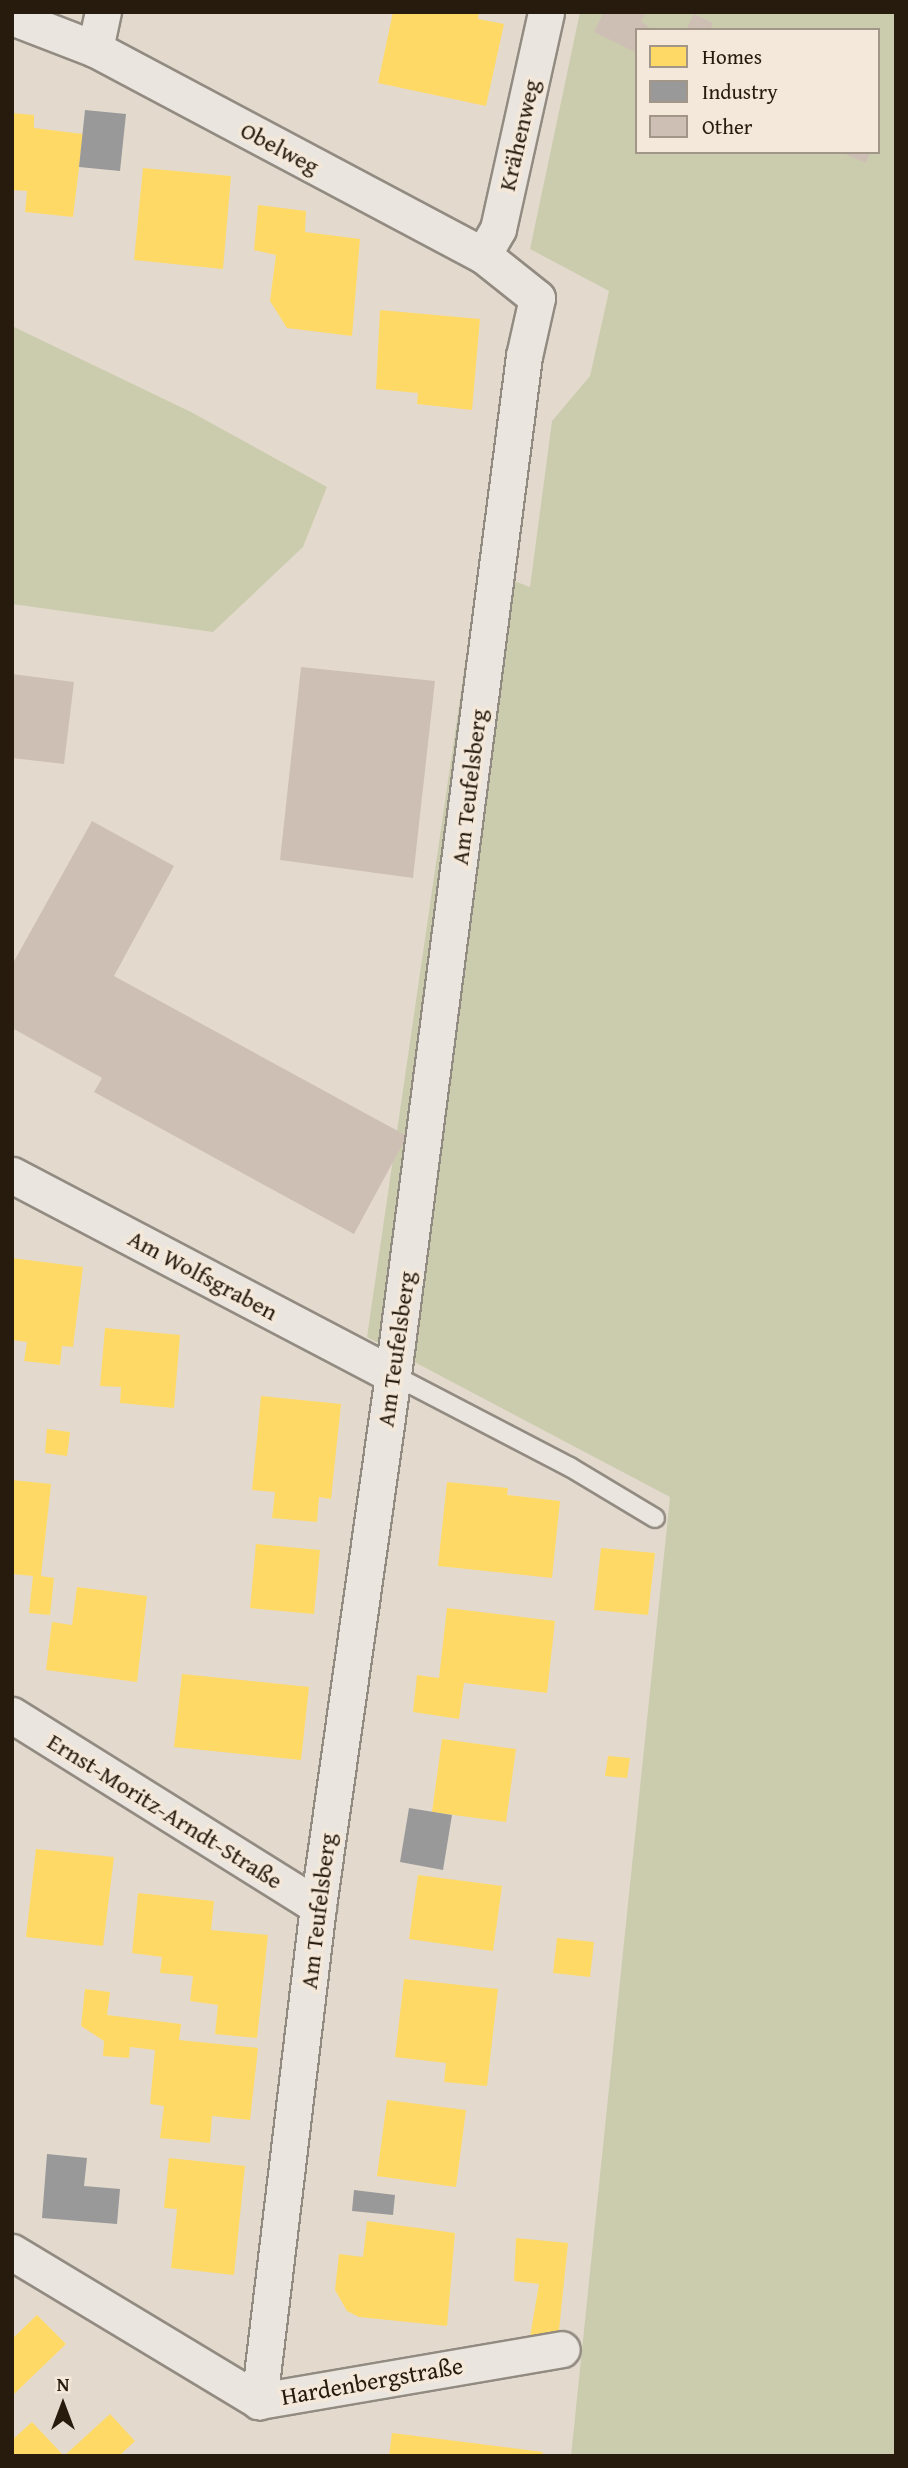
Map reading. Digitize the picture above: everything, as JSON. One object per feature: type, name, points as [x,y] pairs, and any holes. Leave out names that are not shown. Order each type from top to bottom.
[{"type":"street","points":[[95,49],[103,12]]},
{"type":"street","name":"Krähenweg","points":[[483,255],[498,229],[546,12]]},
{"type":"street","name":"Obelweg","points":[[12,18],[95,49],[483,255],[537,299]]},
{"type":"street","name":"Am Teufelsberg","points":[[259,2401],[318,1906],[393,1375],[524,356],[537,299]]},
{"type":"street","name":"Am Wolfsgraben","points":[[12,1175],[393,1375]]},
{"type":"street","name":"Ernst-Moritz-Arndt-Straße","points":[[12,1715],[318,1906]]},
{"type":"street","name":"Hardenbergstraße","points":[[12,2252],[259,2401],[562,2349]]},
{"type":"lane","points":[[393,1375],[655,1518]]},
{"type":"green space","points":[[580,12],[896,12],[896,2456],[571,2456],[670,1497],[367,1337],[479,568],[530,587],[552,421],[590,376],[609,291],[530,249]]},
{"type":"green space","points":[[12,326],[191,412],[327,487],[303,547],[213,632],[12,604]]},
{"type":"building: Homes","points":[[393,12],[479,12],[478,19],[504,24],[486,106],[378,83]]},
{"type":"building: Homes","points":[[12,113],[34,115],[34,128],[83,134],[73,217],[25,212],[27,191],[12,190]]},
{"type":"building: Homes","points":[[143,168],[231,176],[223,269],[134,260]]},
{"type":"building: Homes","points":[[258,205],[306,211],[305,232],[360,239],[352,336],[287,328],[270,301],[276,255],[254,250]]},
{"type":"building: Homes","points":[[380,310],[480,319],[472,410],[417,404],[418,393],[376,389]]},
{"type":"building: Homes","points":[[12,1258],[83,1267],[73,1347],[62,1346],[60,1365],[24,1361],[27,1342],[12,1340]]},
{"type":"building: Homes","points":[[105,1328],[180,1335],[174,1408],[120,1403],[121,1387],[100,1386]]},
{"type":"building: Homes","points":[[261,1396],[341,1404],[331,1499],[319,1497],[317,1522],[272,1518],[275,1492],[252,1490]]},
{"type":"building: Homes","points":[[47,1429],[70,1432],[67,1456],[45,1453]]},
{"type":"building: Homes","points":[[12,1480],[51,1484],[41,1576],[54,1578],[50,1615],[29,1613],[33,1576],[12,1574]]},
{"type":"building: Homes","points":[[447,1482],[508,1488],[507,1495],[560,1501],[552,1578],[438,1566]]},
{"type":"building: Homes","points":[[256,1544],[320,1550],[314,1614],[250,1608]]},
{"type":"building: Homes","points":[[601,1548],[655,1553],[648,1615],[594,1610]]},
{"type":"building: Homes","points":[[77,1587],[147,1596],[137,1682],[46,1670],[52,1622],[72,1625]]},
{"type":"building: Homes","points":[[447,1608],[555,1621],[547,1693],[464,1683],[459,1719],[413,1712],[417,1675],[439,1678]]},
{"type":"building: Homes","points":[[182,1674],[309,1687],[301,1760],[174,1747]]},
{"type":"building: Homes","points":[[442,1739],[516,1749],[506,1822],[432,1812]]},
{"type":"building: Homes","points":[[608,1756],[630,1758],[627,1778],[605,1776]]},
{"type":"building: Homes","points":[[36,1849],[114,1857],[103,1946],[26,1937]]},
{"type":"building: Homes","points":[[418,1875],[502,1886],[493,1951],[409,1939]]},
{"type":"building: Homes","points":[[138,1893],[214,1901],[211,1930],[268,1935],[257,2038],[215,2034],[218,2005],[190,2001],[193,1976],[160,1973],[162,1957],[132,1953]]},
{"type":"building: Homes","points":[[557,1938],[594,1942],[590,1977],[553,1973]]},
{"type":"building: Homes","points":[[404,1979],[498,1989],[487,2086],[444,2082],[446,2063],[395,2057]]},
{"type":"building: Homes","points":[[85,1989],[110,1992],[107,2015],[181,2024],[179,2040],[258,2048],[250,2120],[212,2116],[210,2143],[160,2138],[164,2106],[150,2104],[155,2050],[130,2047],[129,2058],[103,2056],[104,2041],[81,2026]]},
{"type":"building: Homes","points":[[387,2100],[466,2110],[456,2187],[377,2176]]},
{"type":"building: Homes","points":[[169,2158],[245,2166],[234,2275],[171,2268],[177,2209],[164,2208]]},
{"type":"building: Homes","points":[[367,2221],[455,2233],[447,2326],[359,2317],[347,2311],[335,2290],[339,2254],[363,2257]]},
{"type":"building: Homes","points":[[516,2238],[568,2243],[558,2340],[529,2343],[539,2284],[514,2281]]},
{"type":"building: Homes","points":[[37,2315],[66,2344],[12,2396],[12,2339]]},
{"type":"building: Homes","points":[[110,2414],[135,2441],[119,2456],[64,2456]]},
{"type":"building: Homes","points":[[32,2422],[64,2456],[12,2456],[12,2440]]},
{"type":"building: Homes","points":[[392,2433],[543,2452],[542,2456],[389,2456]]},
{"type":"building: Industry","points":[[85,110],[126,114],[120,171],[79,167]]},
{"type":"building: Industry","points":[[409,1808],[452,1815],[443,1870],[400,1862]]},
{"type":"building: Industry","points":[[47,2154],[87,2158],[84,2186],[120,2189],[117,2224],[42,2218]]},
{"type":"building: Industry","points":[[354,2190],[395,2195],[393,2215],[352,2211]]},
{"type":"building: Other","points":[[604,12],[646,12],[641,22],[650,27],[635,28],[635,52],[594,32]]},
{"type":"building: Other","points":[[694,14],[713,23],[711,28],[687,28]]},
{"type":"building: Other","points":[[845,154],[869,154],[866,163]]},
{"type":"building: Other","points":[[301,667],[435,681],[413,878],[280,860]]},
{"type":"building: Other","points":[[12,674],[74,682],[64,764],[12,758]]},
{"type":"building: Other","points":[[92,821],[174,866],[114,976],[407,1136],[354,1234],[94,1092],[102,1078],[12,1028],[12,965]]}]
